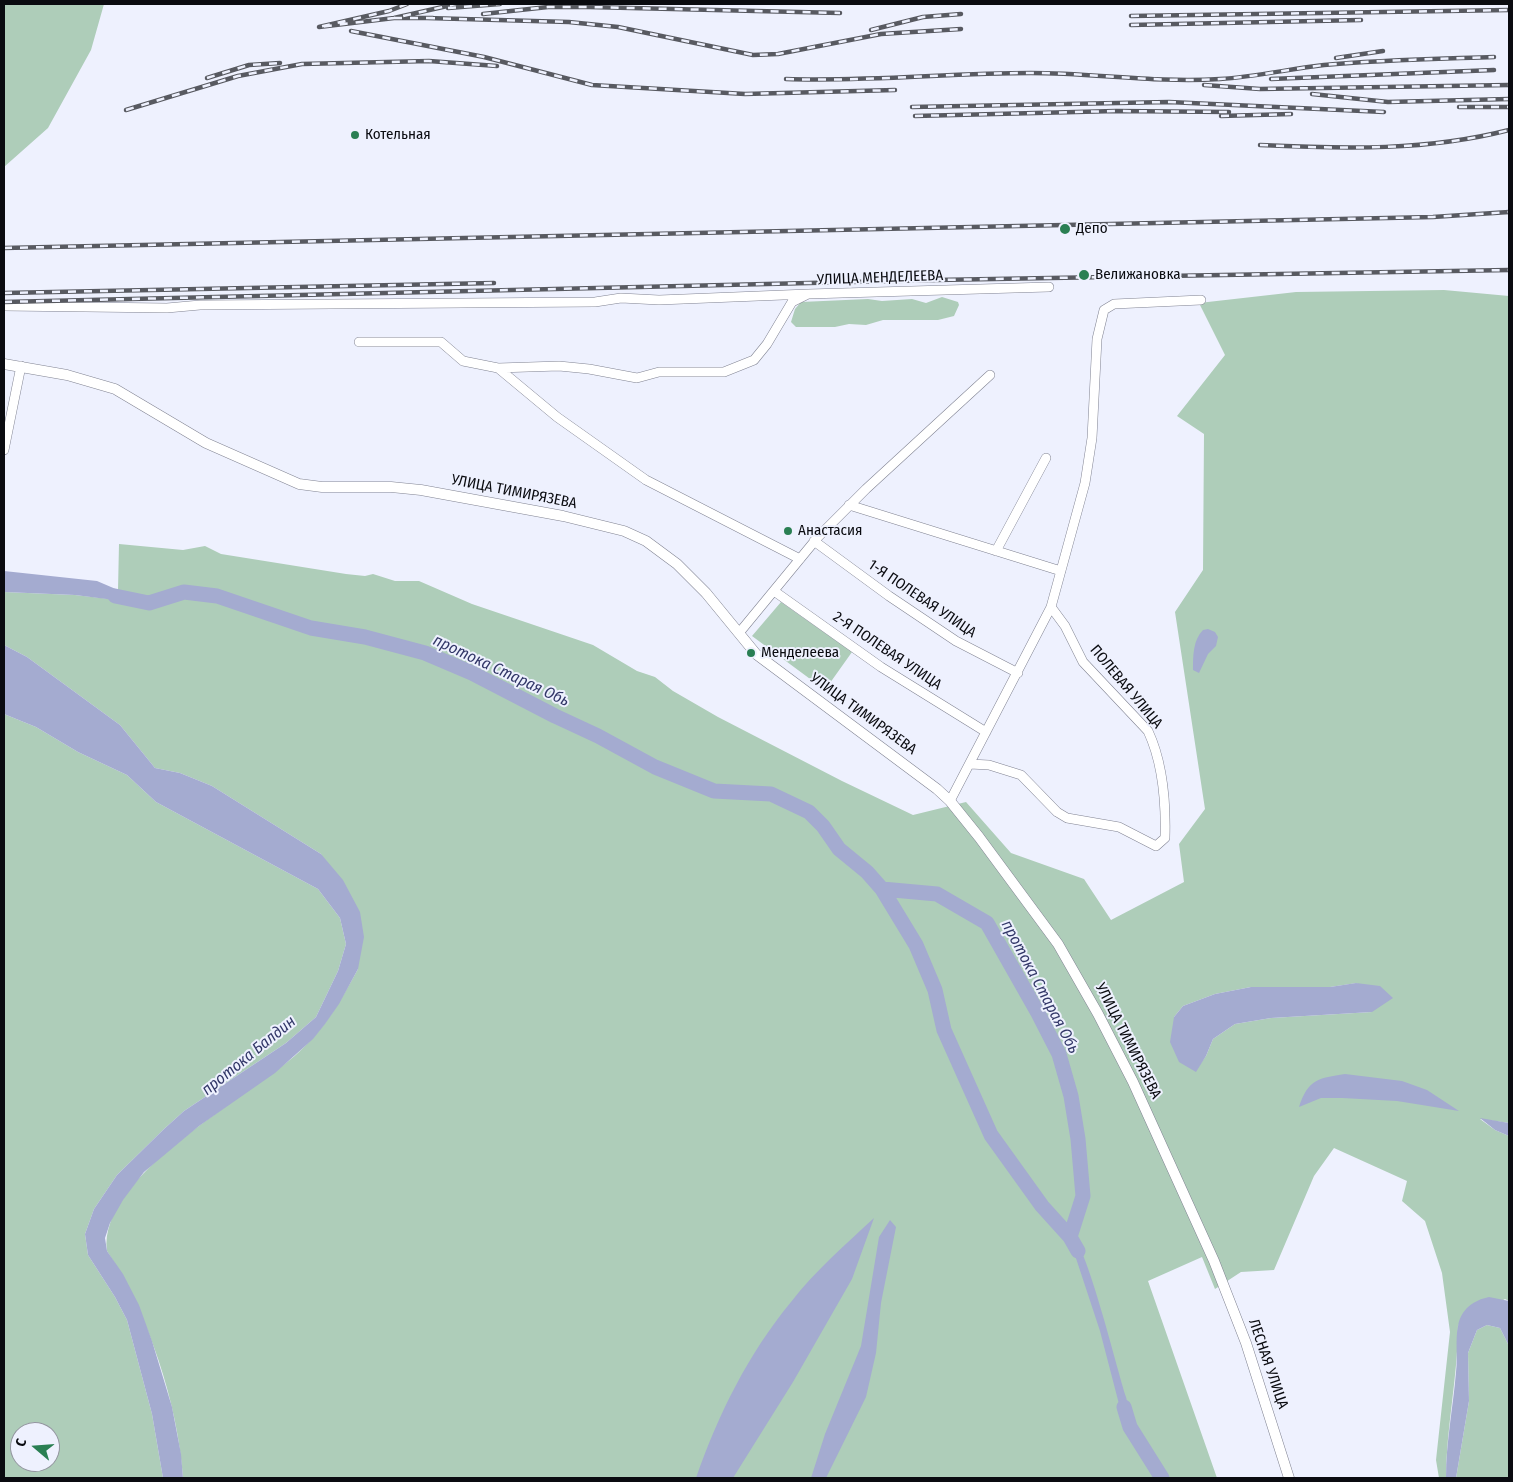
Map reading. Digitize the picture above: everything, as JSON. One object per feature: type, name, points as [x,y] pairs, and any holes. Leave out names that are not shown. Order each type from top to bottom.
[{"type":"street","name":"УЛИЦА МЕНДЕЛЕЕВА","points":[[359,342],[441,342],[463,361],[498,368],[559,366],[589,369],[636,378],[659,372],[724,372],[754,360],[767,344],[792,302],[808,294],[1049,287]]},
{"type":"street","points":[[4,306],[167,308],[200,304],[595,302],[621,298],[659,300],[808,294]]},
{"type":"street","points":[[950,801],[1051,607],[1062,572],[1085,483],[1092,438],[1097,339],[1104,310],[1114,304],[1201,300]]},
{"type":"street","name":"УЛИЦА ТИМИРЯЗЕВА","points":[[4,364],[67,375],[115,389],[206,443],[299,484],[322,487],[391,487],[421,490],[536,510],[624,531],[646,541],[677,564],[706,593],[756,654],[915,770],[950,801],[1058,944],[1078,977],[1133,1082],[1214,1261]]},
{"type":"street","points":[[4,450],[21,366]]},
{"type":"street","name":"УЛИЦА МЕНДЕЛЕЕВА","points":[[498,368],[556,417],[646,480],[800,559]]},
{"type":"street","points":[[739,633],[814,542],[849,505],[990,375]]},
{"type":"street","points":[[996,551],[1046,458]]},
{"type":"street","points":[[849,505],[1062,572]]},
{"type":"street","name":"1-Я ПОЛЕВАЯ УЛИЦА","points":[[814,542],[956,641],[1018,673]]},
{"type":"street","name":"2-Я ПОЛЕВАЯ УЛИЦА","points":[[774,591],[881,667],[986,732]]},
{"type":"street","name":"ПОЛЕВАЯ УЛИЦА","points":[[970,764],[997,766],[1021,775],[1057,812],[1067,818],[1119,827],[1156,846],[1165,838],[1159,765],[1155,745],[1148,731],[1083,662],[1065,626],[1051,607]]},
{"type":"street","name":"ЛЕСНАЯ УЛИЦА","points":[[1214,1261],[1249,1352],[1289,1478]]},
{"type":"green space","points":[[4,4],[104,4],[91,50],[48,128],[4,167]]},
{"type":"green space","points":[[1444,290],[1509,296],[1509,1123],[1480,1119],[1495,1130],[1509,1136],[1509,1301],[1505,1299],[1458,1325],[1446,1478],[1439,1478],[1436,1460],[1450,1332],[1442,1273],[1425,1221],[1402,1201],[1407,1181],[1334,1148],[1314,1176],[1274,1270],[1241,1272],[1215,1289],[1202,1257],[1148,1281],[1217,1478],[183,1478],[175,1420],[158,1360],[135,1302],[107,1251],[111,1222],[126,1194],[151,1166],[181,1140],[276,1071],[308,1043],[332,1013],[358,969],[321,854],[212,786],[180,773],[155,768],[120,725],[27,657],[4,645],[4,592],[75,595],[136,602],[118,590],[119,544],[183,550],[205,546],[221,554],[346,574],[365,576],[373,574],[395,581],[419,581],[472,604],[593,645],[637,671],[655,677],[673,691],[718,717],[842,781],[913,815],[966,802],[1011,853],[1084,879],[1111,920],[1184,882],[1179,844],[1205,809],[1175,612],[1203,570],[1204,434],[1177,416],[1225,355],[1199,303],[1296,292]],"holes":[[[1357,983],[1372,1012],[1271,1018],[1235,1024],[1213,1039],[1206,1056],[1195,1071],[1174,1017],[1183,1006],[1215,994],[1251,987],[1330,987]]]},
{"type":"green space","points":[[942,297],[958,302],[959,305],[954,316],[938,320],[883,320],[866,325],[849,324],[835,327],[796,327],[791,322],[795,309],[801,302],[912,299],[926,303]]},
{"type":"green space","points":[[781,602],[852,652],[825,690],[752,636]]},
{"type":"green space","points":[[4,714],[36,727],[78,752],[127,775],[156,802],[318,889],[340,918],[346,944],[338,971],[316,1017],[286,1043],[184,1111],[164,1129],[117,1175],[94,1209],[85,1234],[88,1255],[115,1297],[127,1320],[152,1414],[163,1478],[4,1478]]},
{"type":"green space","points":[[1487,1325],[1500,1328],[1509,1346],[1509,1478],[1456,1478],[1469,1401],[1468,1353],[1477,1330]]},
{"type":"water","points":[[4,571],[97,581],[118,590],[138,603],[75,595],[4,592]]},
{"type":"water","points":[[1208,629],[1215,632],[1218,637],[1216,646],[1208,654],[1199,673],[1193,670],[1194,648],[1197,638],[1203,630]]},
{"type":"water","points":[[4,645],[27,657],[120,725],[155,768],[180,773],[212,786],[321,854],[343,880],[360,912],[364,937],[358,969],[339,1004],[325,1024],[313,1039],[275,1073],[199,1126],[144,1172],[123,1200],[110,1223],[105,1238],[107,1251],[123,1274],[139,1305],[152,1341],[172,1407],[181,1454],[183,1478],[163,1478],[152,1414],[127,1320],[115,1297],[88,1255],[85,1234],[94,1209],[117,1175],[164,1129],[184,1111],[286,1043],[316,1017],[338,971],[346,944],[340,918],[318,889],[156,802],[127,775],[78,752],[36,727],[4,714]]},
{"type":"water","points":[[1356,983],[1380,986],[1393,998],[1372,1012],[1271,1018],[1235,1024],[1213,1039],[1206,1056],[1196,1072],[1179,1062],[1170,1042],[1174,1017],[1183,1006],[1215,994],[1251,987],[1330,987]]},
{"type":"water","points":[[1345,1074],[1402,1081],[1427,1090],[1459,1111],[1397,1101],[1342,1098],[1321,1098],[1299,1107],[1302,1098],[1311,1085],[1321,1079]]},
{"type":"water","points":[[1480,1118],[1509,1123],[1509,1136],[1495,1130]]},
{"type":"water","points":[[874,1218],[852,1279],[793,1382],[733,1478],[696,1478],[724,1408],[748,1364],[775,1322],[810,1280]]},
{"type":"water","points":[[890,1220],[896,1227],[881,1303],[876,1353],[866,1397],[826,1478],[811,1478],[825,1434],[861,1346],[879,1237]]},
{"type":"water","points":[[1071,1233],[1078,1243],[1085,1260],[1101,1309],[1127,1400],[1130,1427],[1119,1404],[1100,1331],[1068,1234]]},
{"type":"water","points":[[1489,1297],[1509,1301],[1509,1346],[1500,1328],[1487,1325],[1477,1330],[1468,1353],[1469,1401],[1456,1478],[1446,1478],[1448,1438],[1457,1366],[1458,1326],[1462,1315],[1469,1306],[1478,1300]]},
{"type":"waterway","name":"протока Старая Обь","points":[[115,596],[149,603],[184,592],[217,596],[311,628],[365,637],[425,653],[472,673],[598,736],[655,767],[714,791],[771,794],[809,812],[823,826],[839,849],[867,872],[882,889],[916,945],[935,990],[944,1030],[991,1135],[1042,1206],[1070,1237],[1078,1251]]},
{"type":"waterway","name":"протока Старая Обь","points":[[882,889],[937,894],[987,923],[1038,1013],[1059,1054],[1071,1096],[1078,1139],[1083,1196],[1070,1237]]},
{"type":"waterway","name":"протока Старая Обь","points":[[1124,1407],[1130,1427],[1162,1478]]},
{"type":"railway","points":[[407,4],[389,11],[319,27],[394,18],[456,4]]},
{"type":"railway","points":[[448,8],[500,4]]},
{"type":"railway","points":[[483,14],[548,7],[840,13]]},
{"type":"railway","points":[[1131,16],[1509,10]]},
{"type":"railway","points":[[871,30],[923,17],[961,14]]},
{"type":"railway","points":[[394,18],[433,18]]},
{"type":"railway","points":[[427,18],[569,22],[618,27],[753,55],[778,54],[881,34],[961,29]]},
{"type":"railway","points":[[1131,25],[1361,20]]},
{"type":"railway","points":[[351,31],[484,57],[592,85],[745,94],[895,90]]},
{"type":"railway","points":[[1336,58],[1383,51]]},
{"type":"railway","points":[[786,79],[816,80],[1031,73],[1196,80],[1233,78],[1345,63],[1494,57]]},
{"type":"railway","points":[[126,110],[238,76],[302,64],[429,61],[497,66]]},
{"type":"railway","points":[[207,78],[249,65],[280,63]]},
{"type":"railway","points":[[1271,79],[1494,70]]},
{"type":"railway","points":[[1204,85],[1260,89],[1509,85]]},
{"type":"railway","points":[[1312,94],[1388,102],[1509,99]]},
{"type":"railway","points":[[912,107],[1169,102],[1384,112]]},
{"type":"railway","points":[[1459,107],[1509,107]]},
{"type":"railway","points":[[915,116],[1116,111],[1229,112]]},
{"type":"railway","points":[[1221,116],[1291,114]]},
{"type":"railway","points":[[1260,145],[1386,147],[1447,142],[1509,130]]},
{"type":"railway","points":[[4,248],[1433,217],[1509,212]]},
{"type":"railway","points":[[4,302],[936,280],[1509,270]]},
{"type":"railway","points":[[4,293],[494,283]]},
{"type":"place","name":"Котельная","points":[[355,135]]},
{"type":"place","name":"Депо","points":[[1065,229]]},
{"type":"place","name":"Велижановка","points":[[1084,275]]},
{"type":"place","name":"Анастасия","points":[[788,531]]},
{"type":"place","name":"Менделеева","points":[[751,653]]},
{"type":"water label","name":"протока Балдин","points":[[249,1056]]}]
